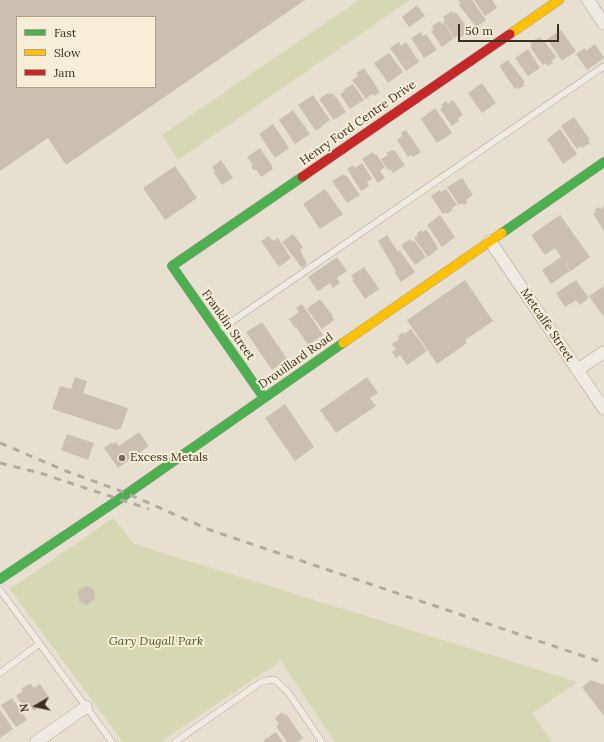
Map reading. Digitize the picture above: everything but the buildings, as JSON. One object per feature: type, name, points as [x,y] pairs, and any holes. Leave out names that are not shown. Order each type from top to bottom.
[{"type":"street","name":"Henry Ford Centre Drive","points":[[172,266],[558,0]]},
{"type":"street","points":[[588,0],[604,24]]},
{"type":"street","name":"Drouillard Road","points":[[0,579],[118,500],[604,162]]},
{"type":"street","name":"Metcalfe Street","points":[[490,241],[604,410]]},
{"type":"street","name":"Franklin Street","points":[[172,266],[264,398]]},
{"type":"street","points":[[577,370],[604,352]]},
{"type":"street","points":[[36,742],[86,707]]},
{"type":"lane","points":[[218,331],[604,66]]},
{"type":"lane","points":[[0,590],[112,742]]},
{"type":"lane","points":[[0,673],[39,644]]},
{"type":"lane","points":[[175,742],[261,682],[275,680],[288,692],[322,742]]},
{"type":"green space","points":[[359,0],[410,0],[178,160],[162,135]]},
{"type":"green space","name":"Gary Dugall Park","points":[[113,518],[134,544],[578,682],[532,713],[552,742],[335,742],[281,661],[160,742],[123,742],[10,589]]},
{"type":"railway","points":[[0,443],[66,471],[126,493],[210,530],[604,663]]},
{"type":"railway","points":[[0,463],[40,473],[149,509]]},
{"type":"traffic: fast","points":[[502,233],[604,162]]},
{"type":"traffic: fast","points":[[264,398],[172,266],[302,177]]},
{"type":"traffic: fast","points":[[0,579],[118,500],[343,343]]},
{"type":"traffic: slow","points":[[510,34],[559,0]]},
{"type":"traffic: slow","points":[[343,343],[502,233]]},
{"type":"traffic: jam","points":[[302,177],[510,34]]},
{"type":"place","name":"Excess Metals","points":[[122,458]]}]
